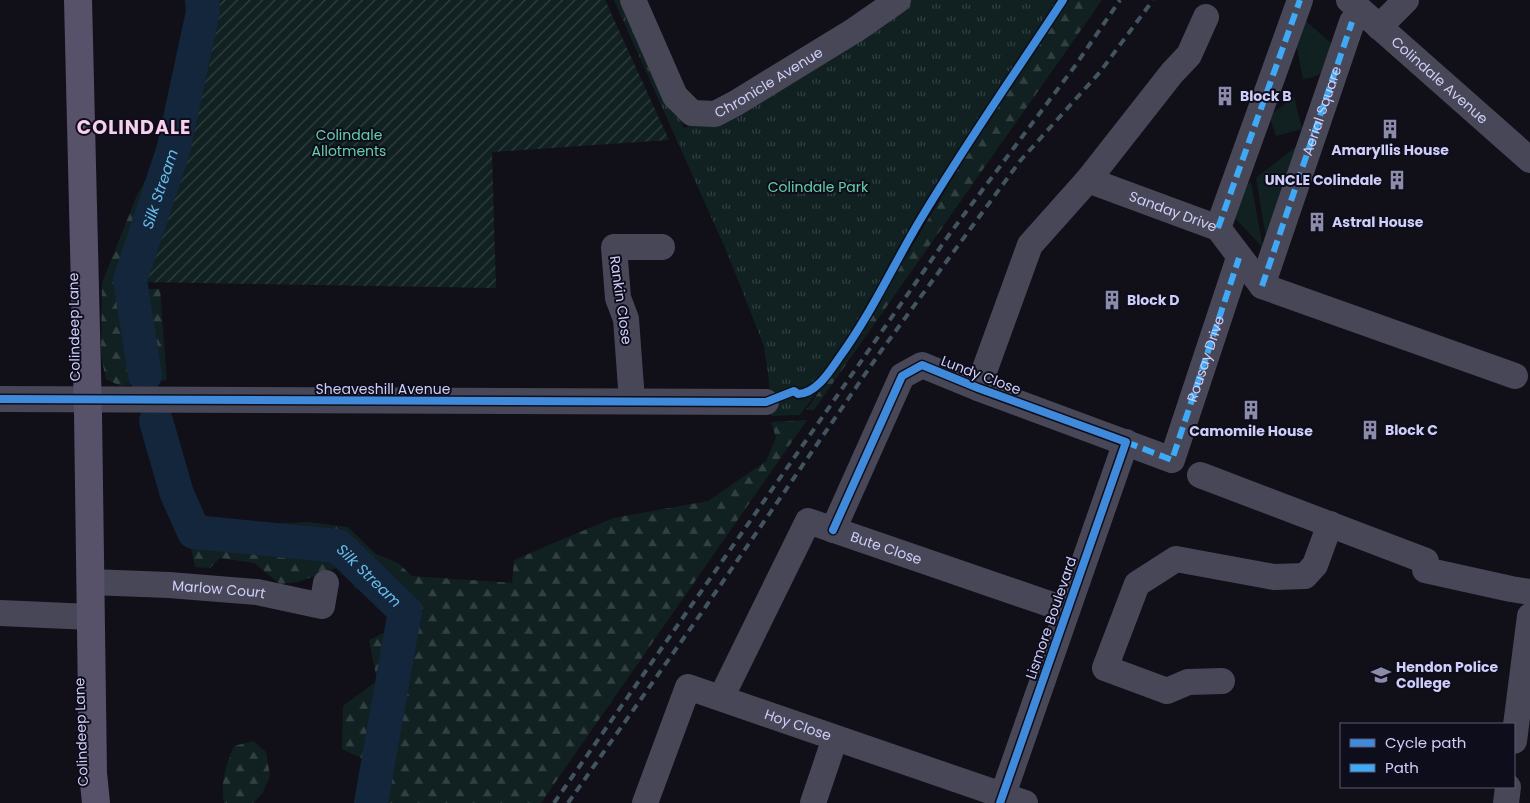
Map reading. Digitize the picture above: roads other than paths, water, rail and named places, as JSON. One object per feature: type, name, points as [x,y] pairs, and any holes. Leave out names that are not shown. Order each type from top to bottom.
[{"type":"main road","name":"Colindeep Lane","points":[[78,0],[88,399],[93,773],[96,803]]},
{"type":"street","name":"Chronicle Avenue","points":[[634,0],[675,96],[692,113],[715,114],[855,30],[898,0]]},
{"type":"street","points":[[1218,228],[1300,0]]},
{"type":"street","points":[[1379,28],[1406,0]]},
{"type":"street","name":"Colindale Avenue","points":[[1351,11],[1379,28],[1526,150]]},
{"type":"street","name":"Aerial Square","points":[[1262,286],[1351,11]]},
{"type":"street","points":[[978,388],[1030,245],[1088,180],[1189,55],[1206,17]]},
{"type":"street","name":"Sanday Drive","points":[[1088,180],[1218,228],[1262,286]]},
{"type":"street","name":"Rankin Close","points":[[632,401],[626,319],[618,298],[614,247],[662,247]]},
{"type":"street","name":"Rousay Drive","points":[[1126,442],[1172,460],[1239,258]]},
{"type":"street","points":[[1262,286],[1515,376]]},
{"type":"street","name":"Lundy Close","points":[[833,530],[902,376],[922,365],[978,388],[1126,442]]},
{"type":"street","name":"Sheaveshill Avenue","points":[[0,399],[766,402]]},
{"type":"street","name":"Lismore Boulevard","points":[[1009,800],[1067,610],[1126,442]]},
{"type":"street","points":[[1200,475],[1426,560],[1425,570],[1530,592]]},
{"type":"street","name":"Bute Close","points":[[721,698],[808,521],[1067,610]]},
{"type":"street","points":[[1222,681],[1188,682],[1166,691],[1105,668],[1137,584],[1176,559],[1274,577],[1305,576],[1315,565],[1330,524]]},
{"type":"street","name":"Marlow Court","points":[[90,582],[257,592],[322,606],[326,583]]},
{"type":"street","points":[[0,613],[91,617]]},
{"type":"street","points":[[1515,733],[1530,616]]},
{"type":"street","name":"Hoy Close","points":[[645,803],[688,687],[1009,800]]},
{"type":"street","points":[[813,803],[835,738]]},
{"type":"street","points":[[1506,803],[1508,788]]},
{"type":"waterway","name":"Silk Stream","points":[[145,375],[130,280],[173,151],[203,12],[202,0]]},
{"type":"waterway","name":"Silk Stream","points":[[156,421],[177,494],[194,532],[338,546],[405,611],[371,803]]},
{"type":"railway","points":[[554,803],[951,232],[1075,66],[1120,0]]},
{"type":"railway","points":[[568,803],[881,351],[1020,161],[1100,72],[1153,0]]},
{"type":"place","name":"Block B","points":[[1225,96]]},
{"type":"place","name":"Amaryllis House","points":[[1390,129]]},
{"type":"place","name":"UNCLE Colindale","points":[[1397,180]]},
{"type":"place","name":"Astral House","points":[[1317,222]]},
{"type":"place","name":"Block D","points":[[1112,300]]},
{"type":"place","name":"Camomile House","points":[[1251,410]]},
{"type":"place","name":"Block C","points":[[1370,430]]},
{"type":"place","name":"Hendon Police College","points":[[1381,675]]},
{"type":"district","name":"COLINDALE","points":[[134,127]]},
{"type":"park label","name":"Colindale Allotments","points":[[349,144]]},
{"type":"park label","name":"Colindale Park","points":[[818,187]]}]
